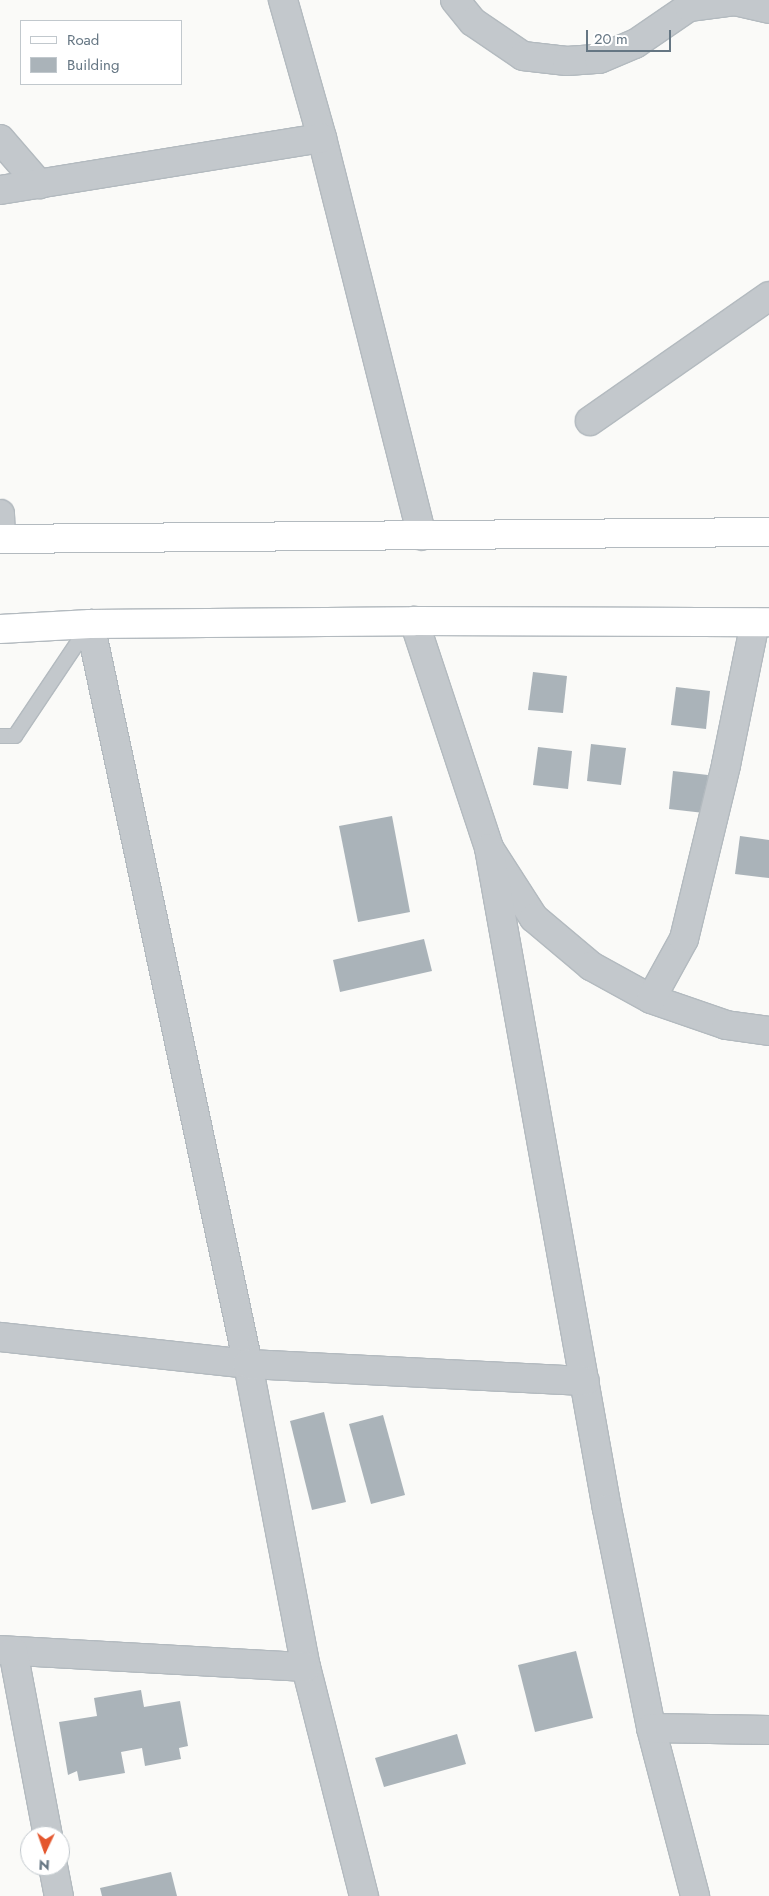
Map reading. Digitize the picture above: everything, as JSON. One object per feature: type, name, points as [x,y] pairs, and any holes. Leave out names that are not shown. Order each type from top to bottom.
[{"type":"main road","points":[[0,531],[422,536],[769,532]]},
{"type":"main road","points":[[0,629],[90,624],[414,621],[762,622]]},
{"type":"street","points":[[283,0],[322,138],[422,536]]},
{"type":"street","points":[[455,0],[473,22],[523,56],[567,61],[599,59],[635,44],[689,7],[735,1],[769,9]]},
{"type":"street","points":[[0,190],[322,138]]},
{"type":"street","points":[[0,139],[39,184]]},
{"type":"street","points":[[590,421],[769,296]]},
{"type":"street","points":[[414,621],[488,848],[586,1381],[607,1509],[651,1728],[695,1896]]},
{"type":"street","points":[[651,999],[684,939],[762,622]]},
{"type":"street","points":[[90,624],[248,1364],[306,1668],[364,1896]]},
{"type":"street","points":[[488,848],[534,918],[590,966],[651,999],[726,1025],[769,1031]]},
{"type":"street","points":[[0,1338],[248,1364],[586,1381]]},
{"type":"street","points":[[46,1826],[6,1651],[306,1668]]},
{"type":"street","points":[[651,1728],[769,1730]]},
{"type":"street","points":[[55,1876],[59,1896]]},
{"type":"lane","points":[[0,736],[15,736],[90,624]]},
{"type":"building","points":[[533,672],[567,676],[563,713],[528,710]]},
{"type":"building","points":[[676,687],[710,691],[706,729],[671,725]]},
{"type":"building","points":[[591,744],[626,748],[621,785],[587,781]]},
{"type":"building","points":[[538,747],[572,751],[568,789],[533,785]]},
{"type":"building","points":[[673,771],[708,775],[704,813],[669,809]]},
{"type":"building","points":[[392,816],[410,912],[358,922],[339,826]]},
{"type":"building","points":[[740,836],[769,840],[769,878],[735,874]]},
{"type":"building","points":[[424,939],[432,971],[340,992],[333,960]]},
{"type":"building","points":[[324,1412],[346,1502],[312,1510],[290,1421]]},
{"type":"building","points":[[383,1415],[405,1495],[371,1504],[349,1424]]},
{"type":"building","points":[[576,1651],[593,1718],[535,1732],[518,1665]]},
{"type":"building","points":[[141,1690],[144,1707],[180,1701],[188,1746],[179,1748],[181,1759],[145,1766],[142,1748],[121,1752],[125,1773],[79,1781],[77,1771],[68,1775],[59,1722],[97,1716],[94,1698]]},
{"type":"building","points":[[457,1734],[466,1764],[384,1787],[375,1758]]},
{"type":"building","points":[[171,1872],[177,1896],[102,1896],[100,1888]]}]
